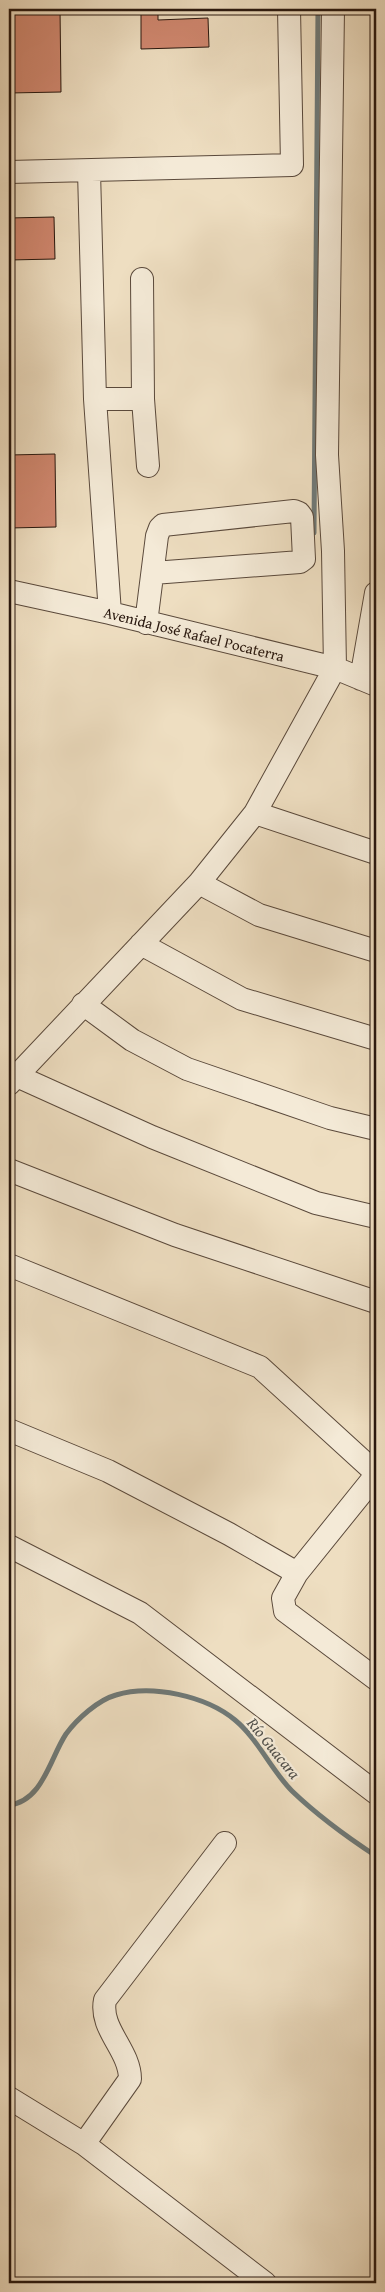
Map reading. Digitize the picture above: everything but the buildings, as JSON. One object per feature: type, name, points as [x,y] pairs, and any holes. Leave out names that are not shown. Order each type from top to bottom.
[{"type":"street","points":[[9,172],[292,165],[289,9]]},
{"type":"street","points":[[333,9],[327,455],[333,551],[335,668],[255,813],[198,883],[13,1080],[316,1203],[376,1217]]},
{"type":"street","points":[[90,171],[95,399],[110,613]]},
{"type":"street","points":[[142,279],[143,399],[148,466]]},
{"type":"street","points":[[95,399],[143,399]]},
{"type":"street","points":[[146,623],[152,573],[157,536],[163,525],[294,511],[299,512],[302,517],[304,559],[300,562],[152,573]]},
{"type":"street","name":"Avenida José Rafael Pocaterra","points":[[9,591],[110,613],[335,668],[368,682]]},
{"type":"street","points":[[368,682],[376,592]]},
{"type":"street","points":[[255,813],[376,853]]},
{"type":"street","points":[[198,883],[258,915],[376,951]]},
{"type":"street","points":[[141,944],[242,999],[376,1039]]},
{"type":"street","points":[[83,1004],[132,1040],[187,1069],[330,1118],[376,1128]]},
{"type":"street","points":[[9,1170],[175,1235],[376,1302]]},
{"type":"street","points":[[9,1265],[260,1367],[376,1474],[297,1573],[283,1598],[285,1611],[376,1678]]},
{"type":"street","points":[[9,1430],[108,1471],[230,1534],[297,1573]]},
{"type":"street","points":[[9,1546],[140,1613],[376,1793]]},
{"type":"street","points":[[84,2144],[130,2079],[130,2067],[102,2010],[104,2000],[225,1843]]},
{"type":"street","points":[[9,2098],[84,2144],[265,2283]]},
{"type":"waterway","points":[[314,533],[318,9]]},
{"type":"waterway","name":"Río Guacara","points":[[9,1805],[21,1802],[30,1796],[44,1777],[66,1734],[82,1716],[102,1701],[109,1697],[130,1692],[146,1691],[178,1694],[209,1704],[235,1720],[251,1736],[277,1774],[292,1791],[332,1825],[376,1856]]}]
